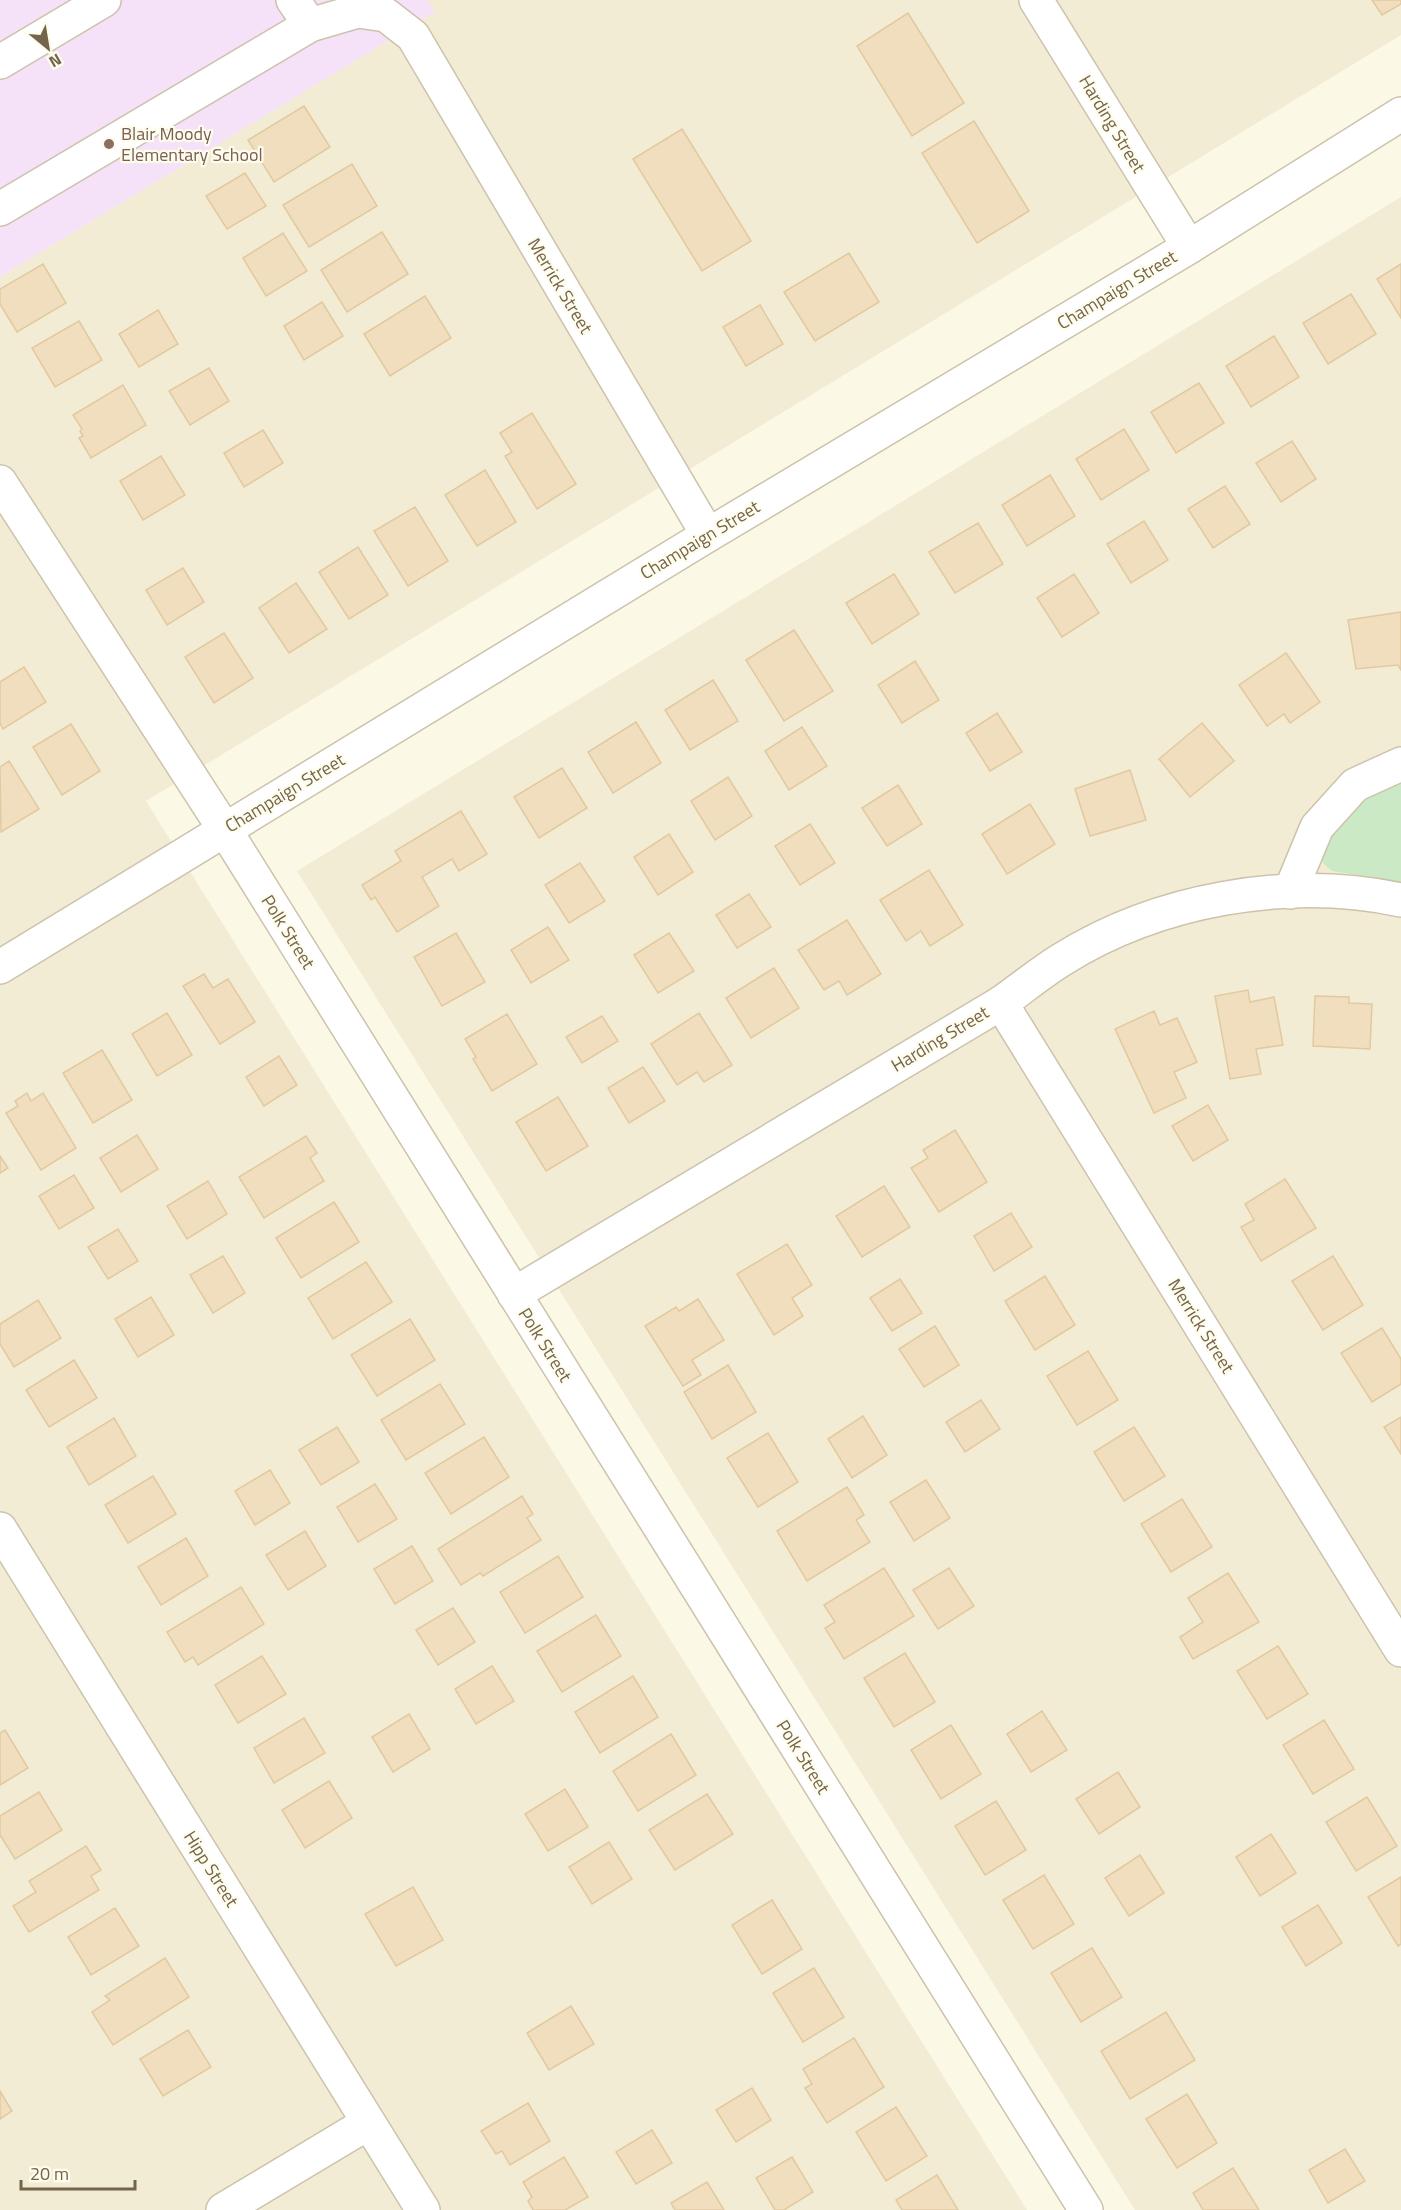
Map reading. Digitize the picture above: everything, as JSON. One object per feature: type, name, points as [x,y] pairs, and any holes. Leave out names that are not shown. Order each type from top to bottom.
[{"type":"street","points":[[0,62],[104,0]]},
{"type":"street","name":"Harding Street","points":[[1036,0],[1188,247]]},
{"type":"street","name":"Merrick Street","points":[[301,12],[358,11],[386,15],[412,36],[708,535]]},
{"type":"street","points":[[0,208],[301,12]]},
{"type":"street","name":"Champaign Street","points":[[0,967],[708,535],[1188,247],[1401,114]]},
{"type":"street","name":"Polk Street","points":[[0,482],[225,830],[1086,2210]]},
{"type":"street","points":[[1290,892],[1317,827],[1355,784],[1401,764]]},
{"type":"street","name":"Harding Street","points":[[514,1294],[1001,1003],[1062,960],[1115,932],[1172,911],[1224,899],[1323,891],[1401,900]]},
{"type":"street","name":"Merrick Street","points":[[1001,1003],[1401,1650]]},
{"type":"street","name":"Hipp Street","points":[[0,1528],[423,2210]]},
{"type":"street","points":[[223,2210],[368,2123]]},
{"type":"shaded area","name":"Blair Moody Elementary School","points":[[0,0],[427,0],[435,12],[0,277]]},
{"type":"shaded area","points":[[427,0],[1401,0],[1401,35],[146,801],[1027,2210],[0,2210],[0,277],[434,12]]},
{"type":"shaded area","points":[[1401,197],[1401,2210],[1135,2210],[297,871]]},
{"type":"green space","points":[[1401,779],[1401,882],[1332,871],[1323,863],[1321,856],[1327,841],[1375,788]]},
{"type":"building","points":[[1372,0],[1401,0],[1401,4],[1382,15]]},
{"type":"building","points":[[908,13],[964,103],[912,136],[857,46]]},
{"type":"building","points":[[304,106],[330,147],[274,182],[248,140]]},
{"type":"building","points":[[974,121],[1029,211],[977,243],[922,153]]},
{"type":"building","points":[[682,129],[751,241],[702,271],[633,159]]},
{"type":"building","points":[[352,164],[377,206],[309,247],[283,205]]},
{"type":"building","points":[[245,173],[266,206],[227,229],[206,196]]},
{"type":"building","points":[[382,232],[408,274],[347,312],[321,270]]},
{"type":"building","points":[[283,233],[307,271],[266,296],[243,258]]},
{"type":"building","points":[[849,253],[879,302],[815,341],[784,292]]},
{"type":"building","points":[[43,264],[66,303],[17,332],[0,304],[0,289]]},
{"type":"building","points":[[1401,264],[1401,318],[1377,279]]},
{"type":"building","points":[[1351,294],[1376,334],[1328,364],[1303,323]]},
{"type":"building","points":[[425,296],[451,338],[390,376],[364,334]]},
{"type":"building","points":[[322,302],[343,336],[304,360],[284,326]]},
{"type":"building","points":[[760,305],[783,344],[746,366],[723,327]]},
{"type":"building","points":[[158,310],[178,344],[139,367],[119,334]]},
{"type":"building","points":[[79,321],[102,360],[55,387],[32,348]]},
{"type":"building","points":[[1274,336],[1299,377],[1251,407],[1226,366]]},
{"type":"building","points":[[209,368],[229,401],[190,425],[169,391]]},
{"type":"building","points":[[1199,383],[1224,423],[1176,453],[1151,412]]},
{"type":"building","points":[[123,385],[146,425],[91,458],[79,438],[83,436],[80,431],[82,429],[73,415]]},
{"type":"building","points":[[532,413],[576,484],[537,509],[505,456],[512,452],[500,433]]},
{"type":"building","points":[[1124,429],[1149,470],[1101,500],[1076,459]]},
{"type":"building","points":[[263,430],[283,463],[244,487],[224,453]]},
{"type":"building","points":[[1292,441],[1316,479],[1281,502],[1256,463]]},
{"type":"building","points":[[161,456],[185,495],[143,520],[120,481]]},
{"type":"building","points":[[485,470],[516,522],[477,546],[445,495]]},
{"type":"building","points":[[1050,475],[1075,516],[1027,546],[1002,505]]},
{"type":"building","points":[[1225,486],[1250,524],[1213,548],[1188,509]]},
{"type":"building","points":[[415,507],[448,561],[408,586],[374,531]]},
{"type":"building","points":[[1144,521],[1168,560],[1131,583],[1107,544]]},
{"type":"building","points":[[978,523],[1003,564],[955,593],[929,552]]},
{"type":"building","points":[[358,547],[388,595],[349,619],[319,572]]},
{"type":"building","points":[[183,568],[204,602],[167,625],[146,590]]},
{"type":"building","points":[[894,574],[919,614],[872,644],[846,603]]},
{"type":"building","points":[[1074,574],[1099,613],[1062,637],[1037,598]]},
{"type":"building","points":[[296,583],[327,629],[289,653],[259,608]]},
{"type":"building","points":[[1401,612],[1401,670],[1398,665],[1356,669],[1348,620]]},
{"type":"building","points":[[794,630],[833,691],[784,721],[746,660]]},
{"type":"building","points":[[224,633],[253,678],[214,703],[185,657]]},
{"type":"building","points":[[1286,653],[1320,702],[1290,723],[1284,714],[1267,726],[1239,685]]},
{"type":"building","points":[[915,661],[939,700],[902,723],[878,685]]},
{"type":"building","points":[[24,667],[46,702],[3,729],[0,723],[0,682]]},
{"type":"building","points":[[713,680],[738,721],[690,750],[665,710]]},
{"type":"building","points":[[997,713],[1022,752],[990,771],[966,733]]},
{"type":"building","points":[[636,722],[661,763],[613,793],[588,752]]},
{"type":"building","points":[[1202,723],[1234,761],[1190,797],[1159,759]]},
{"type":"building","points":[[71,724],[100,771],[62,795],[33,747]]},
{"type":"building","points":[[802,727],[827,766],[789,790],[765,751]]},
{"type":"building","points":[[9,761],[39,809],[1,832],[0,767]]},
{"type":"building","points":[[562,768],[587,808],[539,838],[514,797]]},
{"type":"building","points":[[1130,770],[1146,820],[1090,836],[1075,789]]},
{"type":"building","points":[[728,777],[752,816],[715,840],[691,801]]},
{"type":"building","points":[[898,785],[922,824],[887,846],[862,808]]},
{"type":"building","points":[[1030,804],[1055,844],[1007,874],[982,834]]},
{"type":"building","points":[[461,811],[487,854],[459,871],[452,859],[422,877],[439,906],[397,932],[375,897],[371,900],[362,885],[401,861],[395,851]]},
{"type":"building","points":[[810,824],[835,863],[800,885],[775,846]]},
{"type":"building","points":[[669,834],[693,872],[658,895],[634,857]]},
{"type":"building","points":[[580,863],[605,901],[569,923],[545,885]]},
{"type":"building","points":[[929,870],[963,925],[930,946],[921,931],[906,941],[880,900]]},
{"type":"building","points":[[749,894],[771,927],[737,948],[716,915]]},
{"type":"building","points":[[847,920],[881,974],[847,995],[839,981],[824,990],[798,950]]},
{"type":"building","points":[[548,927],[569,960],[531,983],[511,950]]},
{"type":"building","points":[[456,933],[485,982],[442,1006],[414,957]]},
{"type":"building","points":[[669,933],[694,971],[658,993],[634,955]]},
{"type":"building","points":[[774,968],[799,1008],[751,1038],[726,998]]},
{"type":"building","points":[[204,974],[213,988],[228,979],[255,1022],[220,1044],[183,986]]},
{"type":"building","points":[[1248,990],[1250,1002],[1274,997],[1283,1045],[1256,1049],[1261,1074],[1230,1079],[1215,996]]},
{"type":"building","points":[[1315,996],[1349,997],[1349,1003],[1372,1004],[1370,1049],[1313,1046]]},
{"type":"building","points":[[1154,1011],[1160,1025],[1177,1018],[1197,1062],[1174,1072],[1186,1098],[1154,1113],[1115,1029]]},
{"type":"building","points":[[167,1013],[192,1055],[157,1076],[132,1034]]},
{"type":"building","points":[[699,1013],[732,1065],[704,1082],[697,1072],[677,1085],[651,1044]]},
{"type":"building","points":[[507,1014],[537,1064],[492,1091],[473,1059],[476,1057],[465,1039]]},
{"type":"building","points":[[602,1016],[618,1041],[582,1063],[566,1037]]},
{"type":"building","points":[[102,1050],[132,1100],[93,1123],[63,1073]]},
{"type":"building","points":[[279,1056],[297,1085],[264,1106],[246,1077]]},
{"type":"building","points":[[643,1067],[665,1101],[629,1123],[608,1088]]},
{"type":"building","points":[[27,1093],[31,1101],[43,1093],[76,1148],[41,1170],[6,1113],[18,1106],[15,1101]]},
{"type":"building","points":[[558,1097],[588,1146],[546,1171],[516,1122]]},
{"type":"building","points":[[1208,1105],[1228,1140],[1193,1161],[1172,1126]]},
{"type":"building","points":[[955,1130],[987,1182],[939,1212],[911,1168],[928,1158],[923,1150]]},
{"type":"building","points":[[137,1135],[158,1169],[121,1192],[100,1158]]},
{"type":"building","points":[[306,1136],[317,1153],[310,1158],[324,1181],[264,1218],[239,1177]]},
{"type":"building","points":[[0,1156],[8,1168],[0,1173]]},
{"type":"building","points":[[74,1175],[94,1208],[59,1229],[39,1196]]},
{"type":"building","points":[[1285,1179],[1316,1228],[1261,1261],[1241,1227],[1254,1220],[1245,1204]]},
{"type":"building","points":[[208,1181],[227,1214],[187,1239],[167,1206]]},
{"type":"building","points":[[884,1186],[910,1227],[862,1257],[836,1216]]},
{"type":"building","points":[[334,1202],[359,1242],[301,1278],[276,1238]]},
{"type":"building","points":[[1011,1213],[1032,1247],[994,1271],[974,1236]]},
{"type":"building","points":[[118,1229],[138,1261],[108,1279],[88,1247]]},
{"type":"building","points":[[787,1244],[812,1285],[792,1298],[803,1316],[774,1335],[737,1274]]},
{"type":"building","points":[[223,1256],[245,1293],[213,1313],[190,1275]]},
{"type":"building","points":[[1333,1256],[1363,1305],[1323,1330],[1292,1281]]},
{"type":"building","points":[[366,1262],[392,1302],[333,1339],[308,1298]]},
{"type":"building","points":[[1045,1276],[1075,1325],[1035,1350],[1005,1301]]},
{"type":"building","points":[[900,1279],[922,1313],[892,1331],[870,1298]]},
{"type":"building","points":[[151,1297],[174,1335],[138,1357],[115,1319]]},
{"type":"building","points":[[698,1299],[724,1340],[692,1360],[701,1375],[683,1386],[645,1326],[676,1307],[679,1311]]},
{"type":"building","points":[[38,1300],[61,1338],[14,1367],[0,1344],[0,1324]]},
{"type":"building","points":[[410,1319],[435,1360],[377,1396],[351,1355]]},
{"type":"building","points":[[935,1326],[959,1365],[924,1387],[899,1349]]},
{"type":"building","points":[[1382,1328],[1401,1359],[1401,1384],[1372,1402],[1341,1353]]},
{"type":"building","points":[[1088,1351],[1118,1400],[1077,1425],[1047,1376]]},
{"type":"building","points":[[74,1360],[97,1398],[49,1427],[26,1390]]},
{"type":"building","points":[[728,1365],[756,1412],[712,1439],[684,1392]]},
{"type":"building","points":[[440,1384],[465,1424],[406,1460],[381,1420]]},
{"type":"building","points":[[981,1400],[1000,1429],[965,1452],[946,1422]]},
{"type":"building","points":[[863,1416],[887,1455],[852,1478],[828,1439]]},
{"type":"building","points":[[1401,1417],[1401,1454],[1384,1427]]},
{"type":"building","points":[[114,1418],[136,1456],[89,1485],[67,1447]]},
{"type":"building","points":[[337,1427],[359,1462],[321,1485],[299,1450]]},
{"type":"building","points":[[1134,1427],[1165,1476],[1124,1501],[1094,1452]]},
{"type":"building","points":[[768,1433],[798,1482],[758,1507],[727,1458]]},
{"type":"building","points":[[484,1437],[509,1477],[451,1514],[425,1473]]},
{"type":"building","points":[[270,1470],[290,1503],[255,1525],[235,1491]]},
{"type":"building","points":[[153,1476],[176,1514],[128,1543],[105,1505]]},
{"type":"building","points":[[926,1480],[950,1518],[914,1541],[890,1502]]},
{"type":"building","points":[[375,1484],[397,1519],[358,1542],[337,1507]]},
{"type":"building","points":[[847,1487],[864,1515],[856,1520],[870,1542],[807,1581],[777,1531]]},
{"type":"building","points":[[522,1496],[533,1514],[527,1518],[541,1540],[483,1576],[480,1573],[461,1585],[438,1549]]},
{"type":"building","points":[[1182,1499],[1212,1547],[1171,1572],[1141,1524]]},
{"type":"building","points":[[305,1531],[326,1566],[288,1590],[266,1555]]},
{"type":"building","points":[[186,1538],[208,1576],[161,1605],[138,1567]]},
{"type":"building","points":[[412,1546],[433,1581],[395,1604],[374,1569]]},
{"type":"building","points":[[558,1556],[583,1597],[525,1633],[500,1592]]},
{"type":"building","points":[[884,1568],[914,1616],[844,1659],[825,1628],[835,1622],[824,1605]]},
{"type":"building","points":[[949,1568],[974,1606],[938,1629],[913,1590]]},
{"type":"building","points":[[1228,1573],[1259,1622],[1193,1659],[1180,1637],[1203,1622],[1188,1598]]},
{"type":"building","points":[[241,1587],[264,1624],[198,1665],[193,1657],[185,1662],[167,1632]]},
{"type":"building","points":[[453,1608],[475,1642],[438,1665],[416,1630]]},
{"type":"building","points":[[596,1615],[621,1656],[562,1692],[537,1651]]},
{"type":"building","points":[[1278,1646],[1308,1694],[1267,1719],[1237,1671]]},
{"type":"building","points":[[905,1653],[935,1702],[894,1727],[864,1678]]},
{"type":"building","points":[[262,1656],[286,1694],[238,1723],[215,1685]]},
{"type":"building","points":[[492,1666],[514,1701],[476,1724],[455,1689]]},
{"type":"building","points":[[633,1676],[658,1717],[600,1753],[575,1712]]},
{"type":"building","points":[[1042,1711],[1067,1750],[1031,1772],[1007,1734]]},
{"type":"building","points":[[409,1714],[430,1749],[393,1772],[372,1737]]},
{"type":"building","points":[[304,1718],[325,1753],[274,1783],[254,1748]]},
{"type":"building","points":[[1324,1720],[1354,1769],[1313,1794],[1283,1745]]},
{"type":"building","points":[[951,1725],[981,1774],[941,1799],[911,1750]]},
{"type":"building","points":[[5,1730],[28,1768],[0,1785],[0,1733]]},
{"type":"building","points":[[671,1734],[696,1775],[638,1811],[613,1771]]},
{"type":"building","points":[[1118,1772],[1140,1807],[1099,1834],[1076,1799]]},
{"type":"building","points":[[329,1781],[352,1818],[305,1848],[282,1810]]},
{"type":"building","points":[[565,1789],[588,1827],[548,1851],[525,1814]]},
{"type":"building","points":[[39,1792],[62,1830],[15,1859],[0,1835],[0,1816]]},
{"type":"building","points":[[707,1794],[733,1834],[675,1870],[649,1830]]},
{"type":"building","points":[[1367,1797],[1397,1846],[1356,1871],[1326,1822]]},
{"type":"building","points":[[996,1801],[1026,1850],[985,1875],[955,1826]]},
{"type":"building","points":[[1271,1834],[1296,1873],[1260,1896],[1236,1857]]},
{"type":"building","points":[[609,1842],[632,1879],[592,1904],[569,1867]]},
{"type":"building","points":[[86,1846],[101,1870],[91,1876],[99,1890],[29,1932],[13,1906],[36,1892],[29,1881]]},
{"type":"building","points":[[1140,1855],[1164,1893],[1129,1916],[1105,1878]]},
{"type":"building","points":[[1044,1875],[1074,1924],[1033,1949],[1003,1900]]},
{"type":"building","points":[[1401,1877],[1401,1944],[1398,1946],[1368,1897]]},
{"type":"building","points":[[413,1887],[443,1940],[396,1966],[365,1914]]},
{"type":"building","points":[[772,1900],[802,1949],[762,1974],[732,1925]]},
{"type":"building","points":[[1318,1905],[1342,1943],[1306,1966],[1282,1927]]},
{"type":"building","points":[[115,1908],[139,1946],[91,1975],[68,1937]]},
{"type":"building","points":[[1092,1948],[1122,1997],[1081,2022],[1051,1973]]},
{"type":"building","points":[[165,1958],[189,1997],[113,2045],[92,2012],[110,2000],[105,1996]]},
{"type":"building","points":[[814,1968],[844,2017],[803,2042],[773,1993]]},
{"type":"building","points":[[571,2006],[594,2044],[549,2070],[527,2033]]},
{"type":"building","points":[[1166,2012],[1195,2060],[1130,2099],[1101,2051]]},
{"type":"building","points":[[188,2030],[211,2067],[163,2096],[140,2059]]},
{"type":"building","points":[[854,2038],[884,2087],[827,2123],[805,2088],[812,2084],[803,2069]]},
{"type":"building","points":[[752,2088],[771,2120],[736,2142],[716,2110]]},
{"type":"building","points":[[0,2091],[12,2111],[0,2119]]},
{"type":"building","points":[[1187,2094],[1217,2143],[1177,2168],[1146,2119]]},
{"type":"building","points":[[528,2103],[550,2141],[510,2165],[502,2151],[496,2154],[481,2131]]},
{"type":"building","points":[[896,2107],[927,2156],[886,2181],[856,2132]]},
{"type":"building","points":[[652,2130],[672,2163],[636,2184],[616,2152]]},
{"type":"building","points":[[1345,2149],[1365,2181],[1328,2203],[1309,2170]]},
{"type":"building","points":[[564,2157],[588,2197],[565,2210],[533,2210],[528,2201],[532,2197],[523,2182]]},
{"type":"building","points":[[792,2157],[813,2192],[784,2210],[775,2210],[756,2178]]},
{"type":"building","points":[[1233,2168],[1259,2210],[1203,2210],[1193,2193]]},
{"type":"building","points":[[937,2175],[958,2210],[902,2210],[896,2200]]},
{"type":"building","points":[[707,2182],[724,2210],[675,2210],[671,2203]]},
{"type":"place","name":"Blair Moody Elementary School","points":[[109,144]]}]
